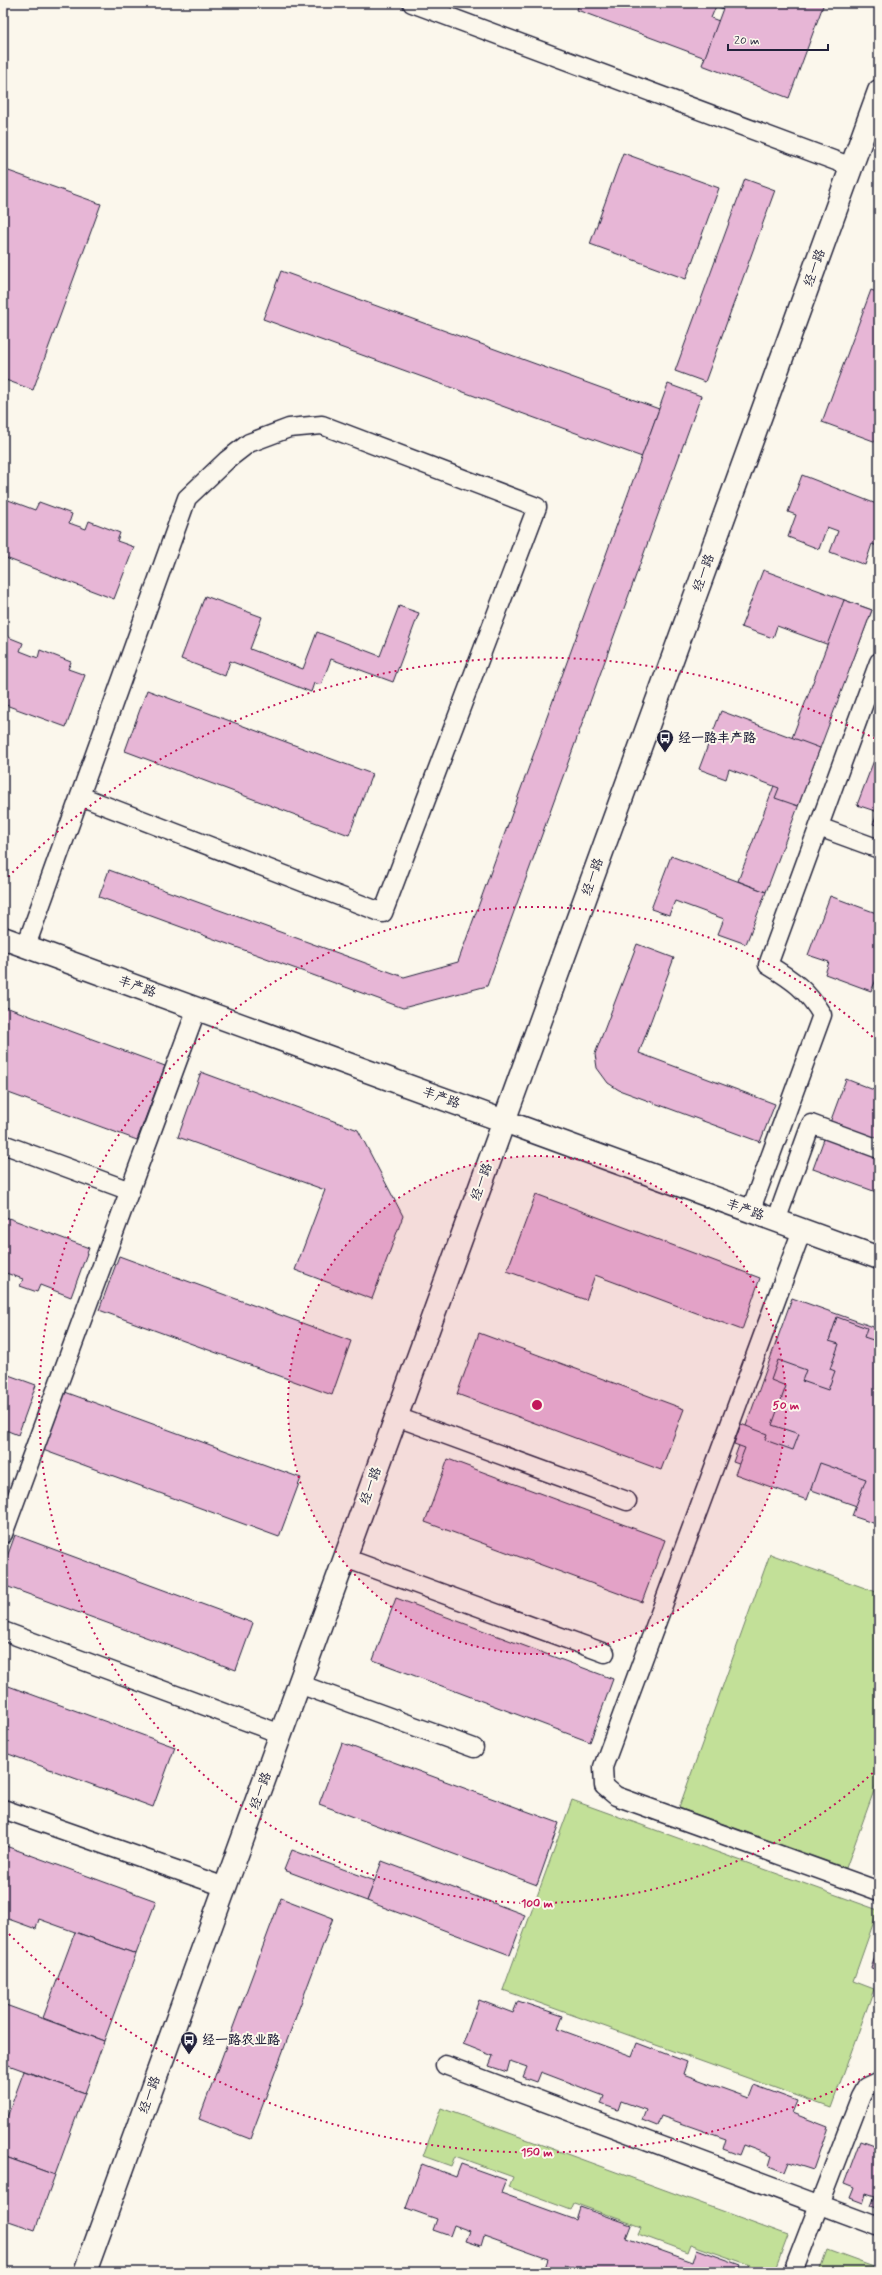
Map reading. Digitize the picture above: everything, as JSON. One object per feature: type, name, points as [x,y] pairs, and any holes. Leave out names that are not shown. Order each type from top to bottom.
[{"type":"street","name":"经一路","points":[[85,2272],[879,91]]},
{"type":"street","name":"丰产路","points":[[3,938],[879,1258]]},
{"type":"lane","points":[[412,3],[852,167]]},
{"type":"lane","points":[[26,946],[187,498],[227,460],[249,443],[289,428],[322,425],[537,507],[383,913],[80,796]]},
{"type":"lane","points":[[750,1212],[822,1015],[811,997],[793,980],[768,965],[819,827],[873,697],[879,662]]},
{"type":"lane","points":[[819,827],[879,849]]},
{"type":"lane","points":[[3,1534],[196,1008]]},
{"type":"lane","points":[[776,1221],[811,1124],[879,1149]]},
{"type":"lane","points":[[3,1144],[130,1191]]},
{"type":"lane","points":[[802,1230],[603,1767],[604,1786],[616,1796],[879,1891]]},
{"type":"lane","points":[[397,1417],[627,1501]]},
{"type":"lane","points":[[345,1558],[605,1653]]},
{"type":"lane","points":[[3,1631],[281,1734]]},
{"type":"lane","points":[[299,1684],[474,1748]]},
{"type":"lane","points":[[3,1809],[225,1887]]},
{"type":"lane","points":[[445,2065],[879,2227]]},
{"type":"lane","points":[[793,2272],[861,2096],[866,2087],[879,2081]]},
{"type":"green space","points":[[770,1554],[879,1593],[879,1777],[846,1868],[679,1808]]},
{"type":"green space","points":[[572,1800],[878,1910],[853,1981],[874,1989],[831,2108],[503,1990]]},
{"type":"green space","points":[[441,2108],[788,2235],[774,2272],[748,2272],[750,2265],[690,2244],[687,2252],[638,2234],[641,2227],[574,2203],[571,2210],[509,2187],[513,2177],[455,2156],[451,2166],[423,2156]]},
{"type":"green space","points":[[827,2250],[879,2269],[879,2272],[819,2272]]},
{"type":"building","points":[[579,3],[729,3],[726,10],[716,6],[711,18],[773,41],[759,78],[577,10]]},
{"type":"building","points":[[725,3],[824,3],[789,98],[702,65]]},
{"type":"building","points":[[623,153],[719,188],[686,279],[590,244]]},
{"type":"building","points":[[3,169],[101,204],[33,390],[3,379]]},
{"type":"building","points":[[745,179],[775,190],[705,382],[675,371]]},
{"type":"building","points":[[281,271],[659,409],[642,457],[263,319]]},
{"type":"building","points":[[871,290],[879,293],[879,443],[822,422]]},
{"type":"building","points":[[668,384],[701,396],[487,986],[403,1008],[99,897],[109,870],[404,977],[458,962]]},
{"type":"building","points":[[802,475],[879,505],[879,542],[877,546],[872,544],[865,565],[830,552],[838,531],[827,527],[819,549],[788,537],[796,515],[788,512]]},
{"type":"building","points":[[3,498],[35,510],[39,502],[72,514],[69,523],[86,529],[89,521],[120,533],[117,541],[134,547],[114,599],[3,557]]},
{"type":"building","points":[[763,570],[872,610],[850,668],[824,658],[829,645],[777,626],[773,638],[741,627]]},
{"type":"building","points":[[205,596],[262,617],[250,649],[303,669],[317,632],[380,656],[399,606],[419,613],[393,682],[331,659],[321,685],[314,683],[311,692],[230,661],[225,676],[181,659]]},
{"type":"building","points":[[844,600],[872,610],[766,892],[738,881]]},
{"type":"building","points":[[3,635],[23,643],[20,651],[38,658],[40,650],[71,662],[68,669],[85,675],[66,727],[3,704]]},
{"type":"building","points":[[147,690],[372,774],[349,835],[125,751]]},
{"type":"building","points":[[721,711],[820,748],[798,806],[775,798],[779,788],[729,769],[726,779],[699,769]]},
{"type":"building","points":[[876,755],[879,756],[879,826],[873,824],[878,812],[857,805]]},
{"type":"building","points":[[671,856],[766,892],[746,944],[718,934],[724,919],[675,901],[669,915],[651,909]]},
{"type":"building","points":[[830,896],[879,914],[879,981],[876,980],[871,991],[825,974],[829,962],[808,955]]},
{"type":"building","points":[[637,944],[674,958],[639,1053],[775,1104],[760,1142],[619,1090],[608,1083],[597,1068],[595,1054]]},
{"type":"building","points":[[3,1006],[165,1066],[137,1140],[3,1091]]},
{"type":"building","points":[[201,1072],[358,1130],[403,1216],[372,1299],[295,1270],[325,1190],[178,1137]]},
{"type":"building","points":[[846,1079],[879,1092],[879,1193],[813,1169]]},
{"type":"building","points":[[536,1194],[760,1278],[742,1330],[595,1275],[586,1300],[507,1271]]},
{"type":"building","points":[[3,1216],[89,1248],[71,1297],[40,1285],[37,1292],[20,1286],[23,1279],[3,1272]]},
{"type":"building","points":[[119,1256],[351,1341],[332,1395],[99,1310]]},
{"type":"building","points":[[792,1298],[879,1329],[879,1514],[733,1462]]},
{"type":"building","points":[[837,1317],[867,1328],[864,1337],[879,1342],[879,1525],[852,1516],[866,1479],[820,1463],[807,1500],[735,1474],[745,1448],[734,1444],[741,1424],[767,1434],[765,1440],[793,1450],[799,1434],[772,1425],[786,1386],[771,1380],[778,1360],[806,1370],[802,1381],[828,1390],[835,1371],[830,1369],[839,1344],[829,1341]]},
{"type":"building","points":[[479,1333],[684,1409],[661,1470],[457,1394]]},
{"type":"building","points":[[3,1373],[36,1385],[18,1435],[3,1429]]},
{"type":"building","points":[[65,1392],[301,1478],[279,1537],[43,1450]]},
{"type":"building","points":[[448,1459],[665,1540],[642,1602],[425,1522]]},
{"type":"building","points":[[15,1535],[253,1623],[236,1670],[3,1585],[3,1568]]},
{"type":"building","points":[[396,1598],[613,1679],[590,1742],[373,1660]]},
{"type":"building","points":[[3,1684],[175,1747],[153,1807],[3,1752]]},
{"type":"building","points":[[342,1743],[559,1823],[537,1885],[319,1804]]},
{"type":"building","points":[[3,1845],[156,1901],[136,1954],[39,1919],[36,1929],[3,1917]]},
{"type":"building","points":[[292,1850],[375,1881],[367,1901],[284,1870]]},
{"type":"building","points":[[382,1861],[525,1915],[510,1955],[367,1901]]},
{"type":"building","points":[[281,1898],[333,1918],[250,2139],[199,2119]]},
{"type":"building","points":[[75,1932],[136,1954],[104,2041],[43,2018]]},
{"type":"building","points":[[879,1946],[879,1970],[871,1968]]},
{"type":"building","points":[[479,2000],[513,2013],[518,2001],[563,2016],[558,2029],[632,2056],[637,2043],[687,2062],[683,2074],[749,2098],[754,2085],[797,2101],[792,2113],[828,2127],[813,2170],[788,2162],[784,2172],[769,2166],[772,2156],[743,2145],[739,2155],[723,2149],[726,2139],[661,2116],[657,2126],[642,2120],[646,2110],[621,2101],[618,2110],[601,2104],[604,2096],[541,2072],[537,2082],[523,2077],[527,2067],[510,2061],[507,2072],[489,2066],[493,2056],[463,2044]]},
{"type":"building","points":[[3,2004],[104,2041],[85,2093],[3,2063]]},
{"type":"building","points":[[24,2071],[85,2093],[55,2175],[3,2156],[3,2128]]},
{"type":"building","points":[[860,2141],[879,2148],[879,2209],[871,2206],[875,2196],[866,2193],[863,2203],[850,2198],[854,2188],[844,2184]]},
{"type":"building","points":[[3,2156],[55,2175],[35,2230],[3,2219]]},
{"type":"building","points":[[422,2164],[456,2177],[461,2164],[506,2180],[501,2193],[576,2220],[580,2207],[631,2225],[626,2238],[693,2262],[697,2249],[741,2265],[738,2272],[584,2272],[565,2265],[562,2272],[556,2272],[545,2268],[548,2259],[484,2236],[481,2246],[466,2241],[470,2231],[454,2225],[450,2236],[433,2230],[437,2219],[406,2208]]},
{"type":"place","name":"经一路丰产路","points":[[665,753]]},
{"type":"place","name":"经一路农业路","points":[[189,2055]]}]
